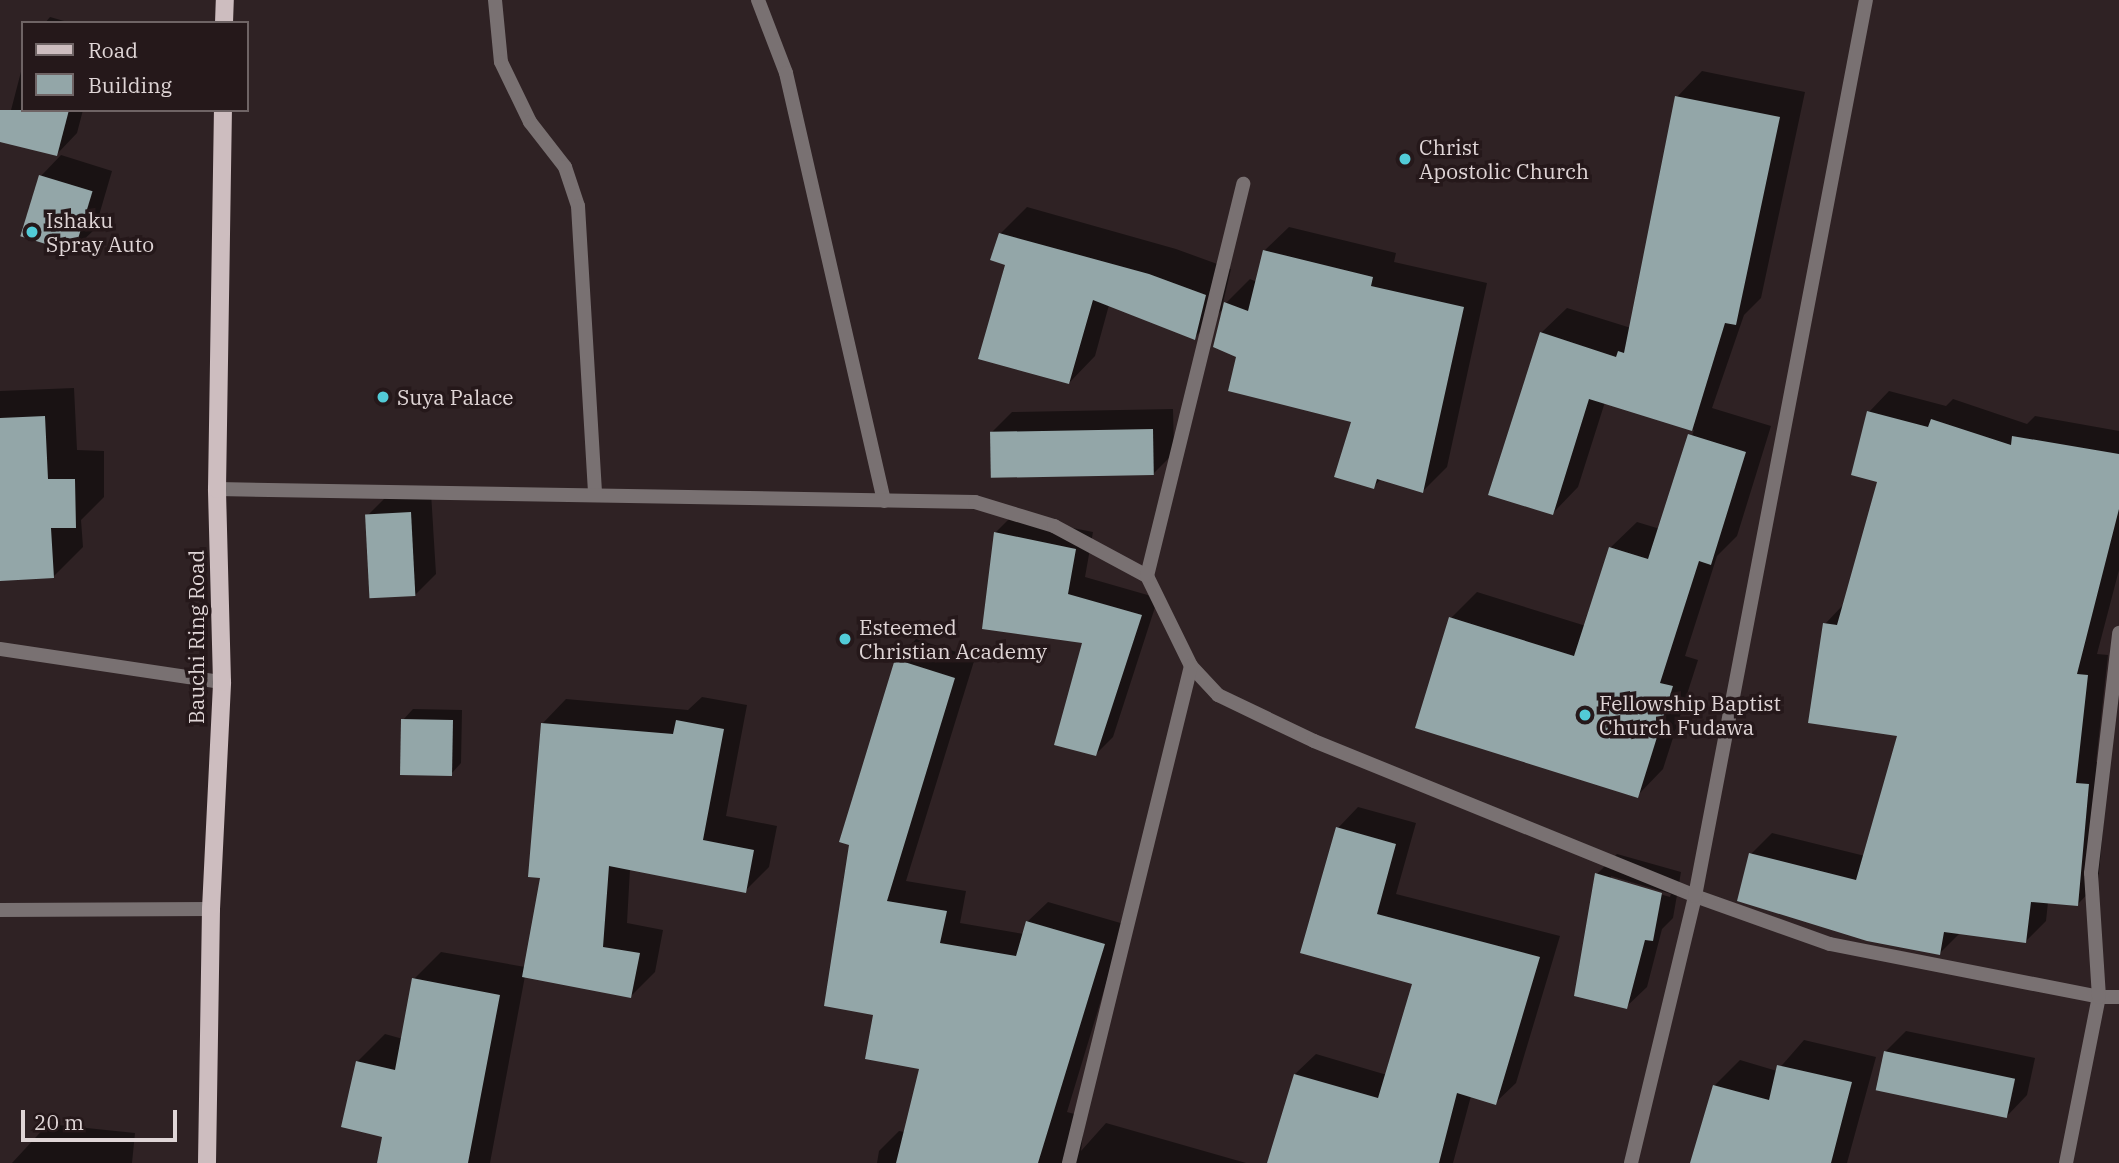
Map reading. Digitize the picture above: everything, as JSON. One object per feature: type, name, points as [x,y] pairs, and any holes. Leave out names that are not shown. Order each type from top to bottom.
[{"type":"main road","points":[[224,21],[225,0]]},
{"type":"main road","name":"Bauchi Ring Road","points":[[207,1163],[211,909],[222,682],[217,489],[223,112]]},
{"type":"street","points":[[495,0],[501,62],[530,122],[565,167],[578,206],[595,495]]},
{"type":"street","points":[[758,0],[786,74],[884,501]]},
{"type":"street","points":[[1631,1163],[1695,896],[1866,0]]},
{"type":"street","points":[[1147,576],[1243,184]]},
{"type":"street","points":[[217,489],[975,502],[1054,526],[1147,576],[1191,666],[1218,695],[1314,741],[1695,896],[1830,944],[2099,997],[2119,997]]},
{"type":"street","points":[[2066,1163],[2099,997],[2091,873],[2119,633]]},
{"type":"street","points":[[0,649],[222,682]]},
{"type":"street","points":[[1069,1163],[1191,666]]},
{"type":"street","points":[[0,910],[211,909]]},
{"type":"building","points":[[1675,96],[1780,117],[1736,325],[1725,323],[1692,431],[1589,399],[1553,515],[1488,495],[1540,332],[1616,357],[1618,351],[1624,353]]},
{"type":"building","points":[[0,110],[68,112],[57,156],[0,142]]},
{"type":"building","points":[[39,175],[93,191],[74,253],[20,236]]},
{"type":"building","points":[[999,233],[1149,274],[1206,295],[1195,340],[1093,300],[1069,384],[978,359],[1005,265],[990,260]]},
{"type":"building","points":[[1263,250],[1373,277],[1371,286],[1464,307],[1423,493],[1377,479],[1374,489],[1334,477],[1351,422],[1228,391],[1236,357],[1213,347],[1224,302],[1248,311]]},
{"type":"building","points":[[1867,411],[1928,427],[1931,419],[2011,445],[2012,436],[2119,454],[2119,509],[2077,674],[2088,675],[2076,783],[2089,784],[2078,906],[2031,902],[2026,943],[1944,932],[1940,955],[1867,941],[1737,901],[1749,853],[1856,880],[1897,736],[1808,723],[1823,623],[1837,625],[1877,482],[1851,475]]},
{"type":"building","points":[[45,416],[48,479],[75,479],[76,528],[51,528],[54,578],[0,581],[0,418]]},
{"type":"building","points":[[1153,429],[1154,475],[991,478],[990,432]]},
{"type":"building","points":[[1688,434],[1746,452],[1711,565],[1699,561],[1660,683],[1673,686],[1638,798],[1415,728],[1449,617],[1574,656],[1609,547],[1648,559]]},
{"type":"building","points":[[411,512],[415,596],[369,598],[365,514]]},
{"type":"building","points":[[994,532],[1076,549],[1068,594],[1142,615],[1096,756],[1054,745],[1082,643],[982,629]]},
{"type":"building","points":[[895,659],[955,678],[887,901],[947,911],[940,943],[1016,956],[1026,921],[1105,944],[1038,1163],[896,1163],[919,1069],[865,1059],[873,1015],[824,1006],[849,845],[839,842]]},
{"type":"building","points":[[401,719],[453,720],[452,776],[400,775]]},
{"type":"building","points":[[676,720],[724,729],[703,840],[754,850],[746,893],[609,866],[603,947],[640,953],[631,998],[522,977],[540,878],[528,877],[541,723],[673,734]]},
{"type":"building","points":[[1336,827],[1396,844],[1377,914],[1540,957],[1496,1105],[1457,1093],[1439,1163],[1267,1163],[1294,1074],[1378,1098],[1412,984],[1300,953]]},
{"type":"building","points":[[1595,873],[1662,893],[1653,941],[1645,940],[1627,1009],[1574,996]]},
{"type":"building","points":[[412,978],[500,995],[468,1163],[377,1163],[382,1137],[341,1127],[356,1061],[395,1070]]},
{"type":"building","points":[[1884,1051],[2015,1079],[2007,1118],[1876,1090]]},
{"type":"building","points":[[1777,1065],[1852,1082],[1831,1163],[1690,1163],[1713,1085],[1769,1100]]},
{"type":"place","name":"Christ Apostolic Church","points":[[1405,159]]},
{"type":"place","name":"Ishaku Spray Auto","points":[[32,232]]},
{"type":"place","name":"Suya Palace","points":[[383,397]]},
{"type":"place","name":"Esteemed Christian Academy","points":[[845,639]]},
{"type":"place","name":"Fellowship Baptist Church Fudawa","points":[[1585,715]]}]
